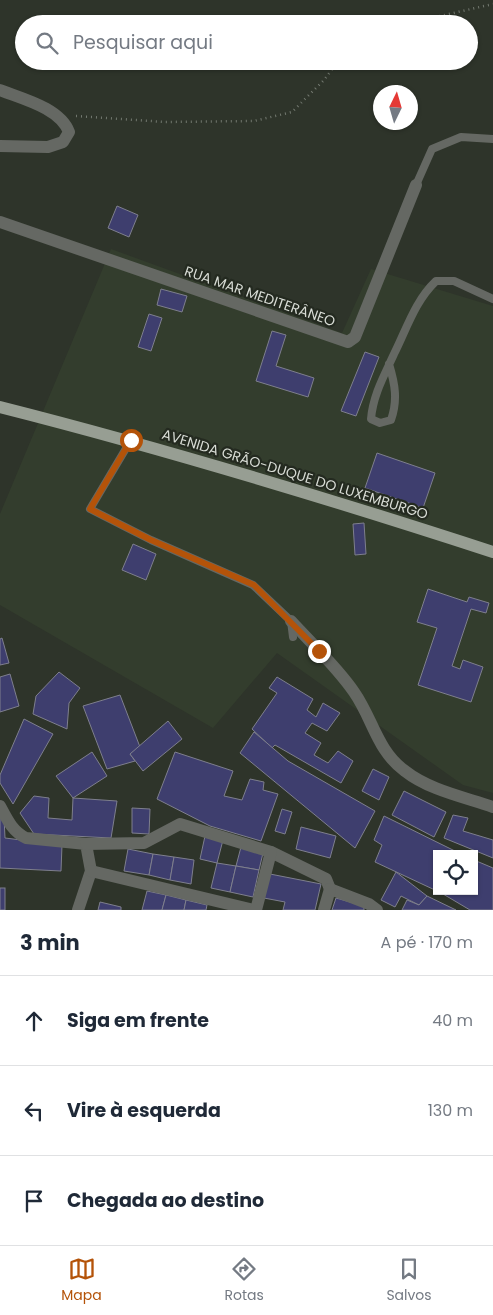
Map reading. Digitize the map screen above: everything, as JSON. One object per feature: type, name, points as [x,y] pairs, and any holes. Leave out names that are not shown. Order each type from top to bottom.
[{"type":"main road","name":"AVENIDA GRÃO-DUQUE DO LUXEMBURGO","points":[[0,407],[131,440],[294,488],[493,552]]},
{"type":"street","points":[[0,90],[57,115],[66,123],[69,132],[63,142],[48,147],[0,146]]},
{"type":"street","name":"RUA MAR MEDITERÂNEO","points":[[0,222],[348,342],[355,337],[416,184]]},
{"type":"street","points":[[291,621],[353,690],[364,707],[379,743],[390,759],[406,772],[426,783],[493,807]]},
{"type":"street","points":[[0,806],[12,827],[18,834],[26,838],[86,844],[144,843],[180,824],[271,852],[326,879],[330,889],[324,910]]},
{"type":"street","points":[[78,910],[91,871],[86,844]]},
{"type":"street","points":[[91,871],[255,910],[271,852]]},
{"type":"street","points":[[330,889],[369,904],[377,910]]},
{"type":"lane","points":[[416,184],[432,149],[461,137],[493,139]]},
{"type":"lane","points":[[389,364],[396,388],[396,407],[391,420],[380,423],[371,419],[372,403],[389,364],[407,323],[425,292],[436,281],[454,281],[493,299]]},
{"type":"lane","points":[[131,440],[90,509],[151,540],[254,585],[291,621],[293,637]]},
{"type":"path","points":[[445,15],[493,4]]},
{"type":"path","points":[[57,115],[165,122],[254,121],[292,112],[331,70]]},
{"type":"shaded area","points":[[111,249],[342,333],[371,269],[493,306],[493,793],[463,785],[277,653],[213,728],[0,605],[0,514]]},
{"type":"building","points":[[117,206],[138,215],[129,237],[108,228]]},
{"type":"building","points":[[161,289],[187,296],[182,312],[157,305]]},
{"type":"building","points":[[149,314],[162,318],[151,351],[138,347]]},
{"type":"building","points":[[272,331],[286,335],[276,366],[314,378],[308,397],[256,381]]},
{"type":"building","points":[[365,352],[379,357],[356,416],[341,411]]},
{"type":"building","points":[[377,453],[435,473],[423,508],[365,488]]},
{"type":"building","points":[[364,523],[366,554],[355,555],[353,524]]},
{"type":"building","points":[[133,544],[156,554],[146,580],[122,570]]},
{"type":"building","points":[[428,589],[467,602],[469,597],[489,603],[486,613],[471,609],[452,666],[460,669],[463,660],[483,667],[471,702],[418,685],[437,628],[417,622]]},
{"type":"building","points":[[2,638],[9,663],[0,665],[0,639]]},
{"type":"building","points":[[59,672],[80,688],[69,703],[67,729],[33,714],[36,696]]},
{"type":"building","points":[[10,674],[19,706],[0,712],[0,677]]},
{"type":"building","points":[[277,677],[313,699],[307,710],[316,717],[323,703],[340,713],[327,731],[312,723],[305,733],[321,743],[314,755],[328,763],[338,751],[353,761],[341,783],[275,745],[272,748],[252,729],[277,693],[269,688]]},
{"type":"building","points":[[120,695],[140,747],[130,754],[135,761],[107,769],[83,706]]},
{"type":"building","points":[[24,719],[53,734],[13,804],[0,783],[0,775]]},
{"type":"building","points":[[168,721],[182,739],[143,771],[130,754]]},
{"type":"building","points":[[254,732],[288,761],[375,811],[355,848],[240,753]]},
{"type":"building","points":[[92,752],[107,776],[73,798],[56,776]]},
{"type":"building","points":[[175,752],[233,771],[224,796],[242,800],[250,779],[264,782],[263,790],[278,794],[261,841],[210,826],[157,799]]},
{"type":"building","points":[[373,769],[389,777],[379,800],[362,791]]},
{"type":"building","points":[[404,791],[446,812],[434,837],[392,815]]},
{"type":"building","points":[[34,796],[49,798],[48,818],[72,820],[73,798],[117,801],[111,838],[34,834],[20,813]]},
{"type":"building","points":[[132,808],[150,809],[149,834],[132,833]]},
{"type":"building","points":[[282,809],[292,812],[285,834],[275,831]]},
{"type":"building","points":[[0,812],[4,817],[5,838],[62,845],[61,871],[0,868]]},
{"type":"building","points":[[453,815],[468,818],[463,831],[493,840],[493,858],[478,852],[478,850],[473,850],[444,838]]},
{"type":"building","points":[[384,816],[453,850],[433,850],[433,889],[375,862],[382,845],[374,840]]},
{"type":"building","points":[[301,827],[336,836],[330,858],[296,849]]},
{"type":"building","points":[[205,836],[223,840],[217,863],[200,859]]},
{"type":"building","points":[[241,847],[263,853],[259,870],[236,866]]},
{"type":"building","points":[[128,849],[153,854],[149,875],[124,871]]},
{"type":"building","points":[[153,854],[174,857],[170,880],[149,875]]},
{"type":"building","points":[[174,857],[194,860],[191,884],[170,880]]},
{"type":"building","points":[[478,862],[493,868],[493,910],[470,910],[445,895],[478,895]]},
{"type":"building","points":[[217,863],[236,866],[230,892],[211,888]]},
{"type":"building","points":[[236,866],[259,870],[253,897],[230,892]]},
{"type":"building","points":[[396,872],[427,896],[419,905],[401,896],[395,907],[381,900]]},
{"type":"building","points":[[270,874],[321,884],[315,910],[283,910],[285,902],[264,898]]},
{"type":"building","points":[[0,888],[5,888],[5,910],[0,910]]},
{"type":"building","points":[[147,891],[166,895],[162,910],[142,910]]},
{"type":"building","points":[[166,895],[186,900],[184,910],[162,910]]},
{"type":"building","points":[[427,896],[456,910],[402,910],[407,900],[419,905]]},
{"type":"building","points":[[336,898],[364,906],[364,910],[332,910]]},
{"type":"building","points":[[186,900],[207,905],[206,910],[184,910]]},
{"type":"building","points":[[100,902],[121,907],[121,910],[98,910]]},
{"type":"route","points":[[131,440],[90,509],[151,540],[254,585],[319,651]]}]
